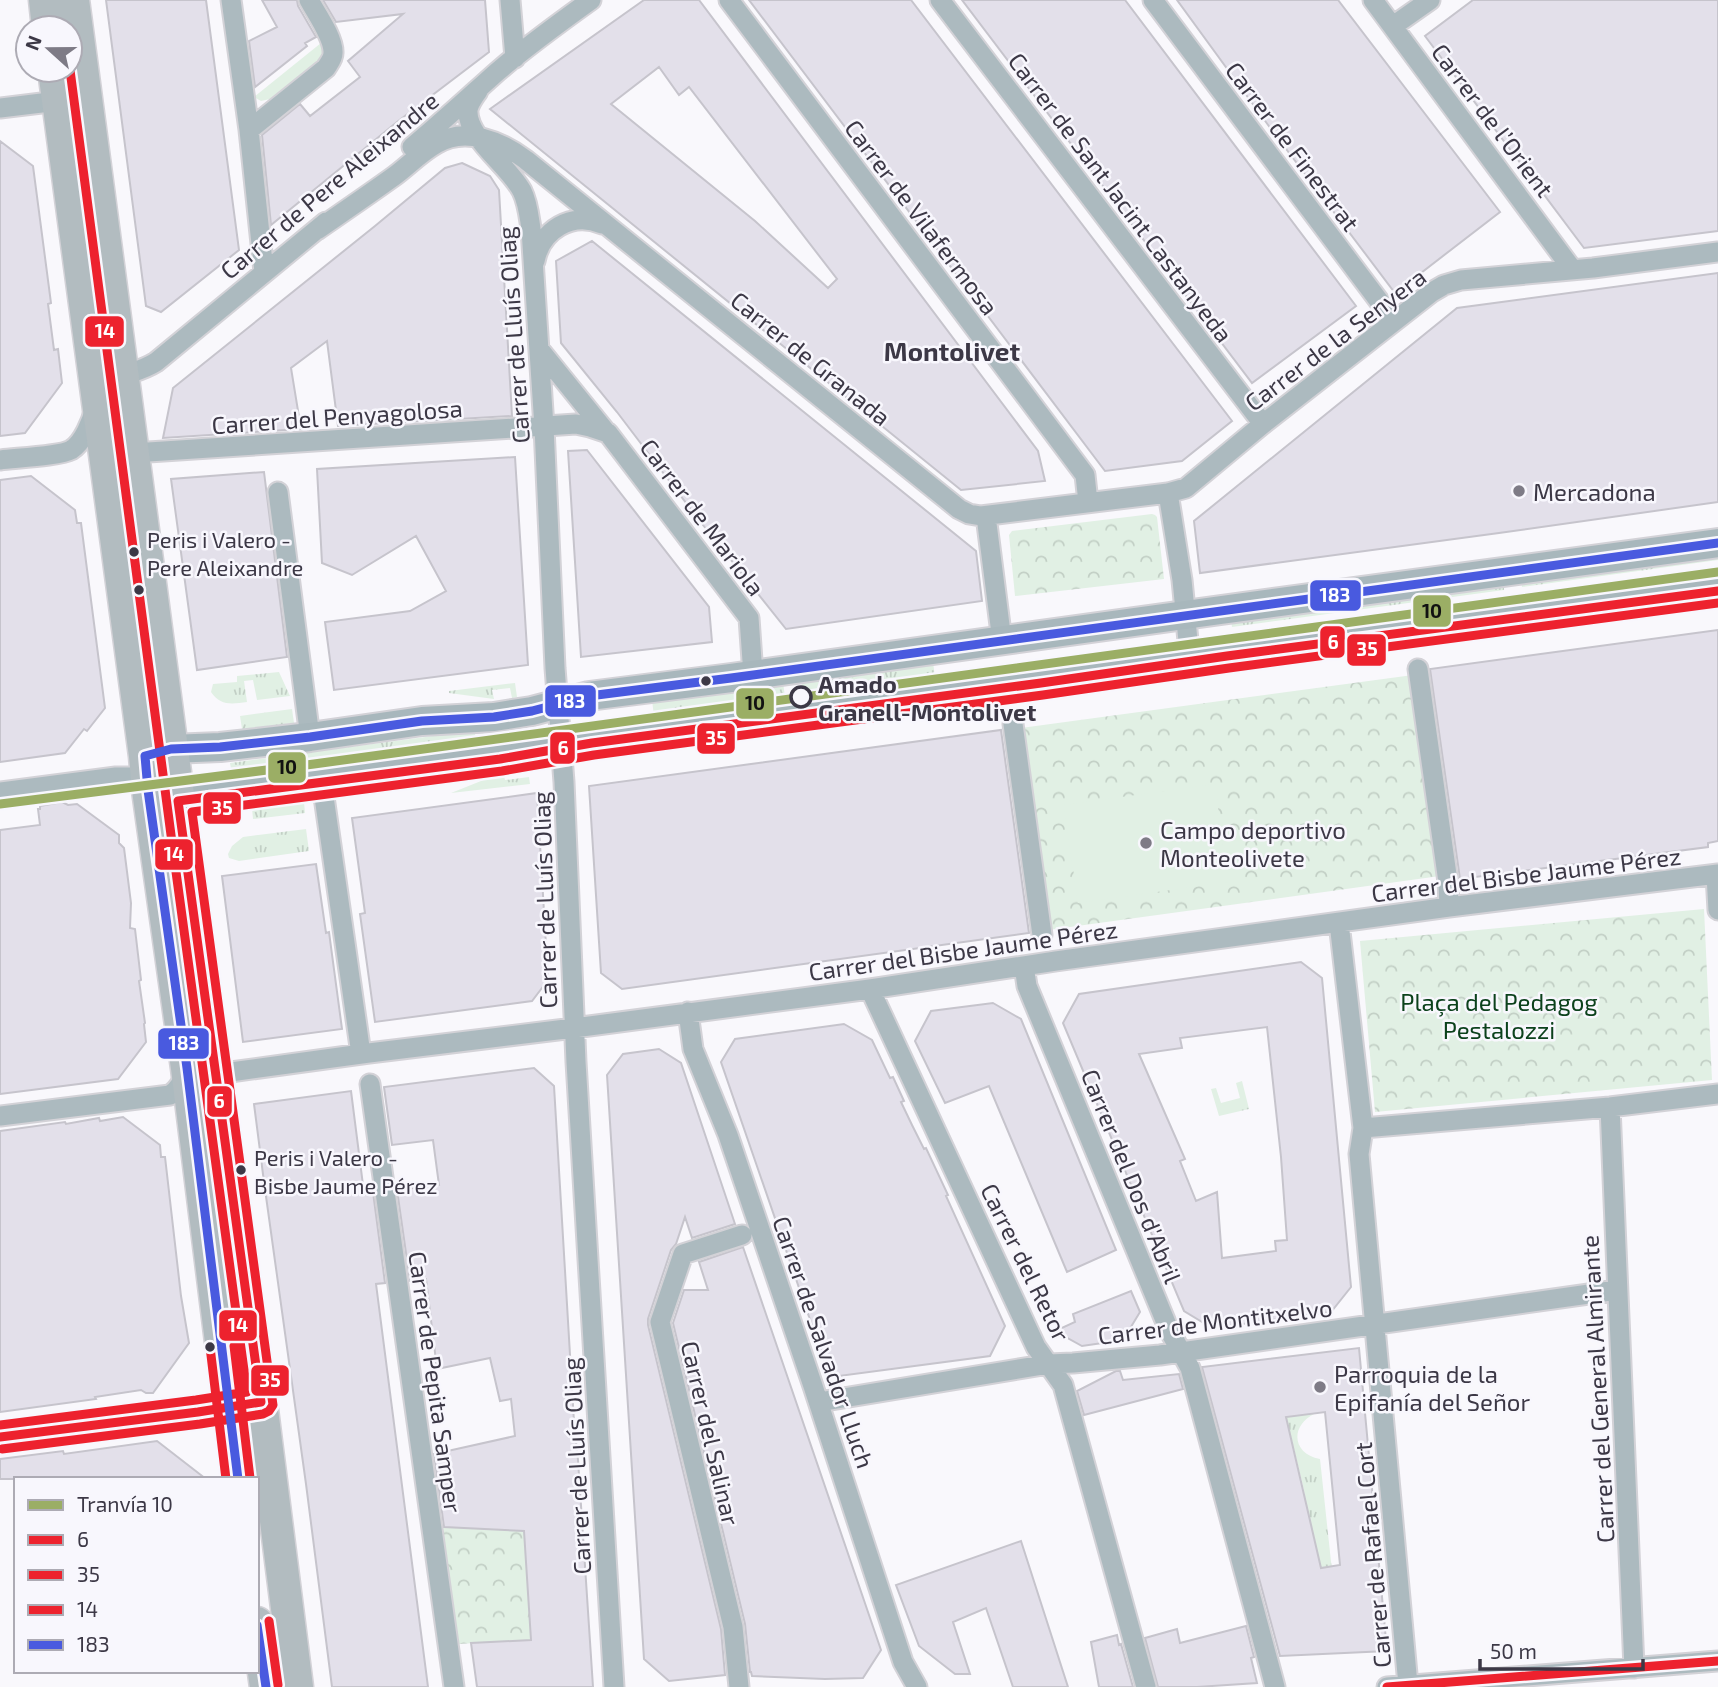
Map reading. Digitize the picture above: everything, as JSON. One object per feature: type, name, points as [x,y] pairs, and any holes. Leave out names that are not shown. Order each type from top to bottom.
[{"type":"main road","points":[[73,0],[72,96],[97,400],[158,752],[178,802],[229,1407],[239,1477]]},
{"type":"main road","points":[[64,84],[72,96],[122,375],[133,453],[158,752],[148,790],[261,1402],[297,1687]]},
{"type":"main road","points":[[158,752],[310,737],[422,720],[494,717],[532,711],[589,696],[1718,543]]},
{"type":"main road","points":[[178,802],[1190,661],[1718,591]]},
{"type":"main road","points":[[259,1639],[265,1687]]},
{"type":"street","points":[[231,0],[249,130],[264,272]]},
{"type":"street","points":[[249,130],[326,68],[331,61],[332,42],[309,0]]},
{"type":"street","points":[[510,0],[515,58]]},
{"type":"street","name":"Carrer de Pere Aleixandre","points":[[97,400],[110,382],[156,362],[317,230],[515,58],[591,0]]},
{"type":"street","name":"Carrer de Vilafermosa","points":[[729,0],[1085,475],[1088,502]]},
{"type":"street","name":"Carrer de Sant Jacint Castanyeda","points":[[940,0],[1263,424]]},
{"type":"street","name":"Carrer de Finestrat","points":[[1153,0],[1394,321]]},
{"type":"street","name":"Carrer de l’Orient","points":[[1373,0],[1572,269]]},
{"type":"street","points":[[1393,26],[1430,0]]},
{"type":"street","points":[[476,136],[468,113],[469,105],[478,91]]},
{"type":"street","points":[[0,107],[72,96]]},
{"type":"street","name":"Carrer de Granada","points":[[317,230],[437,143],[451,138],[476,136],[506,146],[959,509],[969,514],[994,515]]},
{"type":"street","name":"Carrer de Lluís Oliag","points":[[476,136],[523,192],[531,229],[544,427],[574,1028],[614,1687]]},
{"type":"street","name":"Carrer de Granada","points":[[533,271],[537,251],[553,229],[580,219],[593,220],[609,228]]},
{"type":"street","name":"Carrer de la Senyera","points":[[994,515],[1168,493],[1186,488],[1263,424],[1444,285],[1718,252]]},
{"type":"street","name":"Carrer de Mariola","points":[[539,348],[750,618],[753,675]]},
{"type":"street","points":[[0,460],[61,453],[72,449],[88,426],[97,400]]},
{"type":"street","name":"Carrer de Mariola","points":[[544,427],[576,424],[608,433]]},
{"type":"street","name":"Carrer del Penyagolosa","points":[[133,453],[544,427]]},
{"type":"street","points":[[278,492],[310,737]]},
{"type":"street","points":[[1168,493],[1190,661]]},
{"type":"street","points":[[994,515],[1002,640]]},
{"type":"street","points":[[1418,669],[1448,882],[1449,907]]},
{"type":"street","points":[[1013,724],[1042,935]]},
{"type":"street","points":[[0,792],[133,777],[159,797],[178,802]]},
{"type":"street","points":[[322,783],[360,1054]]},
{"type":"street","points":[[1717,874],[1718,910]]},
{"type":"street","name":"Carrer del Bisbe Jaume Pérez","points":[[201,1071],[574,1028],[1449,907],[1717,874]]},
{"type":"street","points":[[1339,923],[1363,1128],[1610,1107],[1718,1094]]},
{"type":"street","name":"Carrer del Dos d'Abril","points":[[1024,966],[1027,986],[1169,1331],[1190,1368],[1275,1687]]},
{"type":"street","name":"Carrer del Retor","points":[[870,989],[1036,1347],[1063,1385],[1146,1687]]},
{"type":"street","name":"Carrer de Salvador Lluch","points":[[688,1012],[693,1049],[728,1135],[819,1402],[903,1662],[917,1687]]},
{"type":"street","points":[[0,1116],[170,1095],[183,1082],[201,1071]]},
{"type":"street","name":"Carrer de Pepita Samper","points":[[370,1084],[454,1687]]},
{"type":"street","name":"Carrer del General Almirante","points":[[1610,1107],[1634,1668]]},
{"type":"street","name":"Carrer de Rafael Cort","points":[[1363,1128],[1359,1154],[1408,1685]]},
{"type":"street","name":"Carrer del Salinar","points":[[739,1687],[733,1627],[660,1322],[683,1254],[742,1235]]},
{"type":"street","name":"Carrer de Montitxelvo","points":[[819,1402],[1049,1364],[1181,1352],[1617,1290]]},
{"type":"street","points":[[0,1437],[261,1402]]},
{"type":"street","points":[[1387,1687],[1718,1661]]},
{"type":"green space","points":[[321,43],[323,49],[320,59],[270,99],[261,101],[254,97]]},
{"type":"green space","points":[[1152,514],[1157,517],[1164,579],[1015,596],[1009,535],[1012,531]]},
{"type":"green space","points":[[1718,553],[1718,560],[1522,587],[1521,580]]},
{"type":"green space","points":[[1718,573],[1718,580],[1525,606],[1524,599]]},
{"type":"green space","points":[[1504,583],[1504,590],[1232,627],[1231,619]]},
{"type":"green space","points":[[1505,601],[1506,609],[1235,645],[1234,637]]},
{"type":"green space","points":[[1178,640],[1173,652],[1047,671],[1046,662],[1113,654],[1141,645]]},
{"type":"green space","points":[[933,661],[936,687],[804,703],[801,679]]},
{"type":"green space","points":[[279,672],[290,696],[257,700],[253,680],[244,681],[247,702],[222,702],[211,692],[213,684],[237,682],[237,676]]},
{"type":"green space","points":[[1413,675],[1440,876],[1048,930],[1021,728]]},
{"type":"green space","points":[[783,682],[786,705],[655,724],[652,700]]},
{"type":"green space","points":[[515,683],[517,697],[512,698],[510,688],[492,690],[494,699],[449,693],[449,691]]},
{"type":"green space","points":[[292,709],[294,723],[242,729],[240,716]]},
{"type":"green space","points":[[524,724],[524,727],[475,734],[475,738],[451,741],[452,746],[526,737],[527,741],[233,780],[230,763]]},
{"type":"green space","points":[[504,776],[505,780],[529,777],[530,784],[451,793],[486,779]]},
{"type":"green space","name":"Campo deportivo Monteolivete","points":[[1215,784],[1228,882],[1078,903],[1064,805]]},
{"type":"green space","points":[[304,802],[305,813],[253,819],[252,808]]},
{"type":"green space","points":[[306,829],[309,851],[239,861],[229,858],[232,846],[243,837]]},
{"type":"green space","name":"Plaça del Pedagog Pestalozzi","points":[[1704,909],[1712,1080],[1375,1112],[1360,941]]},
{"type":"green space","points":[[1242,1081],[1249,1109],[1219,1116],[1211,1089],[1216,1088],[1221,1103],[1240,1098],[1236,1083]]},
{"type":"green space","points":[[1314,1414],[1301,1425],[1298,1439],[1304,1452],[1320,1459],[1336,1608],[1309,1542],[1304,1490],[1286,1416]]},
{"type":"green space","points":[[443,1527],[524,1531],[531,1640],[457,1644]]},
{"type":"building","points":[[106,0],[206,0],[239,250],[161,312],[146,306]]},
{"type":"building","points":[[262,0],[297,0],[316,37],[305,43],[307,46],[255,87],[249,41],[277,27]]},
{"type":"building","points":[[323,0],[485,0],[489,52],[397,122],[271,225],[262,135],[300,104],[310,116],[360,77],[348,61],[403,14],[336,22]]},
{"type":"building","points":[[644,0],[699,0],[1038,451],[1045,481],[961,490],[490,109]],"holes":[[[659,67],[679,95],[689,87],[837,279],[828,288],[755,221],[611,104]]]},
{"type":"building","points":[[749,0],[911,0],[1232,421],[1182,461],[1105,471]]},
{"type":"building","points":[[962,0],[1125,0],[1356,306],[1252,383]]},
{"type":"building","points":[[1177,0],[1338,0],[1500,212],[1395,293]]},
{"type":"building","points":[[1473,0],[1718,0],[1718,231],[1584,248],[1425,36]]},
{"type":"building","points":[[0,141],[33,166],[51,303],[48,304],[54,350],[58,349],[62,383],[25,433],[0,436]]},
{"type":"building","points":[[462,163],[490,176],[499,190],[512,416],[338,426],[327,341],[291,368],[301,429],[163,438],[173,388],[445,168]]},
{"type":"building","points":[[592,241],[976,551],[982,601],[786,629],[561,343],[556,261]]},
{"type":"building","points":[[1718,273],[1718,502],[1200,573],[1194,521],[1457,308]]},
{"type":"building","points":[[587,450],[709,607],[712,642],[581,657],[568,451]]},
{"type":"building","points":[[515,457],[528,665],[334,690],[325,622],[410,611],[446,591],[416,536],[352,575],[322,563],[317,469]]},
{"type":"building","points":[[264,472],[287,657],[197,670],[171,479]]},
{"type":"building","points":[[31,476],[75,510],[77,523],[81,523],[105,708],[65,753],[0,762],[0,480]]},
{"type":"building","points":[[1718,630],[1718,841],[1708,843],[1708,847],[1460,879],[1430,669]]},
{"type":"building","points":[[1001,730],[1029,933],[622,989],[601,973],[589,786]]},
{"type":"building","points":[[537,793],[548,980],[532,1001],[375,1022],[360,914],[365,913],[352,818]]},
{"type":"building","points":[[62,802],[68,805],[77,804],[119,835],[119,843],[124,848],[131,903],[130,928],[135,929],[146,1042],[118,1079],[0,1094],[0,830],[40,825],[40,806]]},
{"type":"building","points":[[316,864],[326,933],[329,932],[342,1029],[243,1042],[222,876]]},
{"type":"building","points":[[1301,962],[1322,978],[1351,1287],[1331,1312],[1212,1328],[1184,1311],[1063,1023],[1079,994]],"holes":[[[1267,1027],[1287,1240],[1275,1241],[1276,1251],[1222,1258],[1217,1192],[1196,1201],[1180,1161],[1185,1159],[1139,1054],[1182,1048],[1180,1038]]]},
{"type":"building","points":[[993,1003],[1021,1019],[1116,1250],[1067,1272],[989,1086],[945,1103],[915,1041],[931,1011]]},
{"type":"building","points":[[844,1024],[872,1040],[890,1078],[893,1077],[904,1101],[901,1102],[948,1195],[946,1196],[1005,1326],[990,1356],[839,1376],[825,1363],[721,1062],[735,1039]]},
{"type":"building","points":[[659,1049],[681,1063],[735,1224],[692,1238],[685,1217],[648,1319],[721,1629],[725,1675],[669,1681],[644,1659],[607,1075],[623,1054]]},
{"type":"building","points":[[534,1068],[554,1086],[593,1687],[477,1687],[471,1643],[531,1640],[524,1531],[444,1527],[434,1454],[515,1436],[511,1399],[500,1401],[490,1358],[437,1369],[426,1279],[410,1281],[397,1190],[439,1185],[433,1140],[392,1145],[384,1087]]},
{"type":"building","points":[[351,1091],[364,1193],[373,1192],[385,1283],[376,1284],[428,1687],[332,1687],[264,1182],[254,1104]]},
{"type":"building","points":[[123,1117],[160,1145],[161,1157],[165,1157],[189,1343],[153,1393],[141,1390],[0,1412],[0,1131]]},
{"type":"building","points":[[743,1247],[881,1650],[863,1678],[752,1676],[750,1672],[745,1624],[673,1323],[684,1290],[708,1290],[699,1262]]},
{"type":"building","points":[[1131,1291],[1140,1312],[1123,1340],[1082,1346],[1055,1331],[1075,1322],[1073,1314]]},
{"type":"building","points":[[1359,1348],[1387,1651],[1280,1656],[1202,1367]],"holes":[[[1325,1412],[1340,1565],[1321,1568],[1286,1417]]]},
{"type":"building","points":[[1120,1371],[1123,1380],[1179,1374],[1183,1389],[1084,1415],[1077,1391]]},
{"type":"building","points":[[157,1441],[203,1477],[0,1479],[0,1459],[63,1451],[64,1454]]},
{"type":"building","points":[[1021,1541],[1068,1687],[1013,1687],[986,1608],[953,1622],[970,1674],[955,1674],[919,1646],[896,1585]]},
{"type":"building","points":[[1246,1626],[1257,1683],[1158,1687],[1145,1638],[1177,1629],[1180,1643]]},
{"type":"building","points":[[1117,1635],[1133,1687],[1099,1687],[1091,1642]]},
{"type":"tram line","name":"10","points":[[0,804],[314,764],[1718,572]]},
{"type":"transit line","name":"14","points":[[0,1425],[247,1392],[72,84]]},
{"type":"transit line","name":"183","points":[[238,1477],[145,756],[171,749],[220,747],[310,737],[422,721],[494,717],[532,711],[589,696],[1718,543]]},
{"type":"transit line","name":"6","points":[[178,801],[1718,591]]},
{"type":"transit line","name":"35","points":[[2,1449],[263,1414],[273,1405],[192,812],[1718,603]]},
{"type":"transit line","name":"6","points":[[178,801],[261,1402]]},
{"type":"transit line","name":"14","points":[[234,1346],[250,1477]]},
{"type":"transit line","name":"35","points":[[210,1347],[226,1477]]},
{"type":"transit line","name":"6","points":[[0,1437],[261,1402]]},
{"type":"transit line","name":"14","points":[[269,1621],[278,1685]]},
{"type":"transit line","name":"183","points":[[259,1639],[266,1687]]},
{"type":"transit line","name":"6","points":[[1387,1687],[1718,1661]]},
{"type":"place","name":"Mercadona","points":[[1519,491]]},
{"type":"place","name":"Peris i Valero - Pere Aleixandre","points":[[134,552]]},
{"type":"place","name":"Amado Granell-Montolivet","points":[[801,697]]},
{"type":"place","name":"Campo deportivo Monteolivete","points":[[1146,843]]},
{"type":"place","name":"Peris i Valero - Bisbe Jaume Pérez","points":[[241,1170]]},
{"type":"place","name":"Parroquia de la Epifanía del Señor","points":[[1320,1387]]},
{"type":"district","name":"Montolivet","points":[[952,350]]}]
